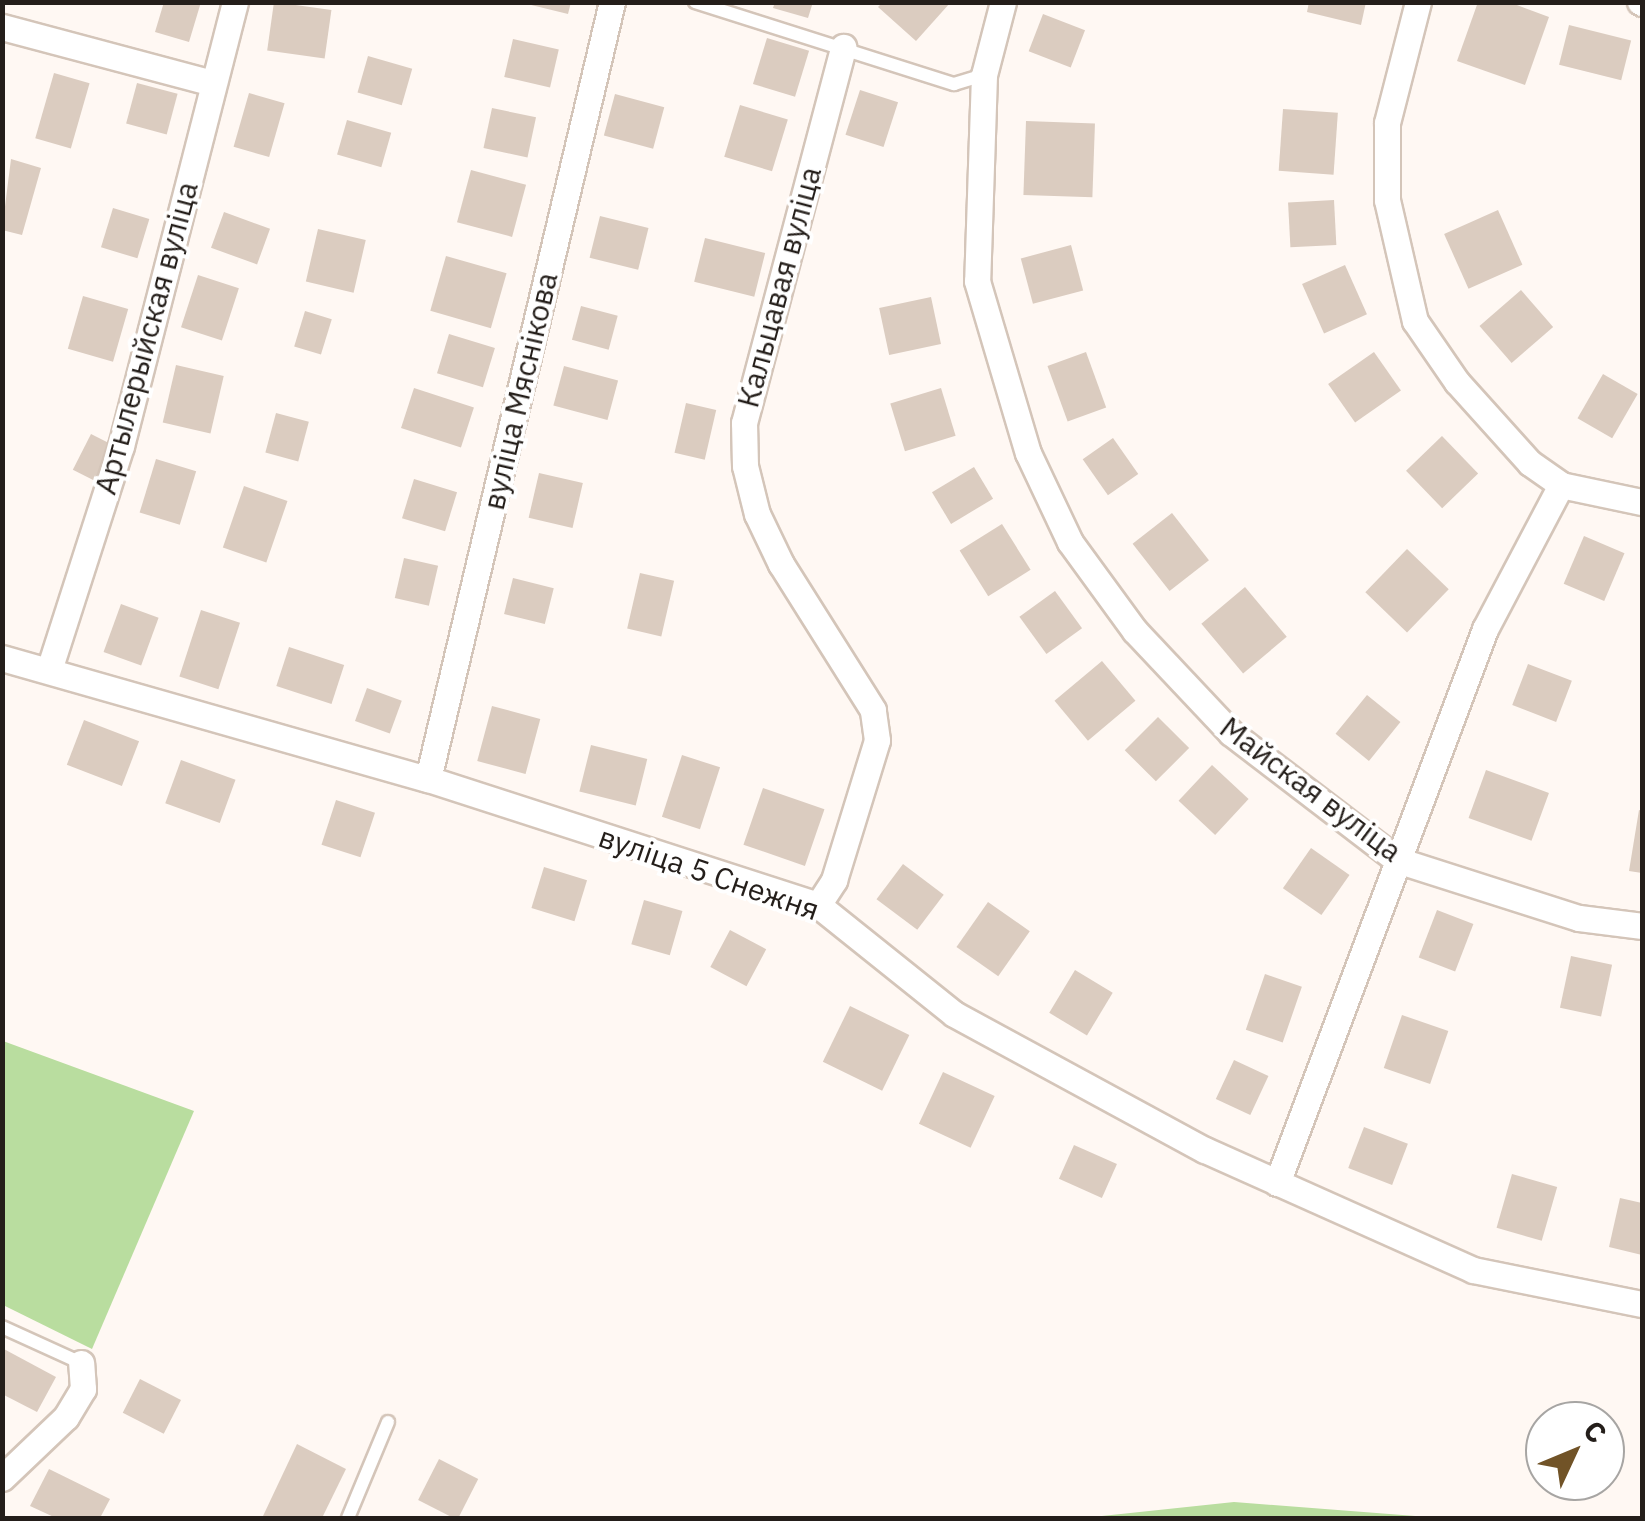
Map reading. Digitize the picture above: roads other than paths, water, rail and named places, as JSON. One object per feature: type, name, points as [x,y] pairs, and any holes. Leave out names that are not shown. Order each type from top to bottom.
[{"type":"street","name":"Артылерыйская вуліца","points":[[50,670],[121,446],[234,2]]},
{"type":"street","name":"вуліца Мяснікова","points":[[428,779],[612,2]]},
{"type":"street","name":"Майская вуліца","points":[[1002,2],[984,74],[977,282],[1028,453],[1070,542],[1135,631],[1231,733],[1397,860],[1579,918],[1642,926]]},
{"type":"street","points":[[1418,2],[1387,124],[1387,200],[1401,276],[1415,321],[1457,382],[1530,464],[1561,484],[1642,502]]},
{"type":"street","points":[[2,27],[212,84]]},
{"type":"street","name":"Кальцавая вуліца","points":[[818,905],[834,880],[877,740],[873,710],[758,514],[745,466],[744,424],[843,47]]},
{"type":"street","points":[[1277,1183],[1484,629],[1561,484]]},
{"type":"street","name":"вуліца 5 Снежня","points":[[2,658],[428,779],[818,905],[954,1014],[1277,1183],[1472,1270],[1642,1304]]},
{"type":"street","points":[[2,1478],[66,1417],[83,1389],[81,1363]]},
{"type":"lane","points":[[696,2],[954,84],[984,74]]},
{"type":"lane","points":[[2,1327],[81,1363]]},
{"type":"lane","points":[[348,1518],[388,1422]]}]
